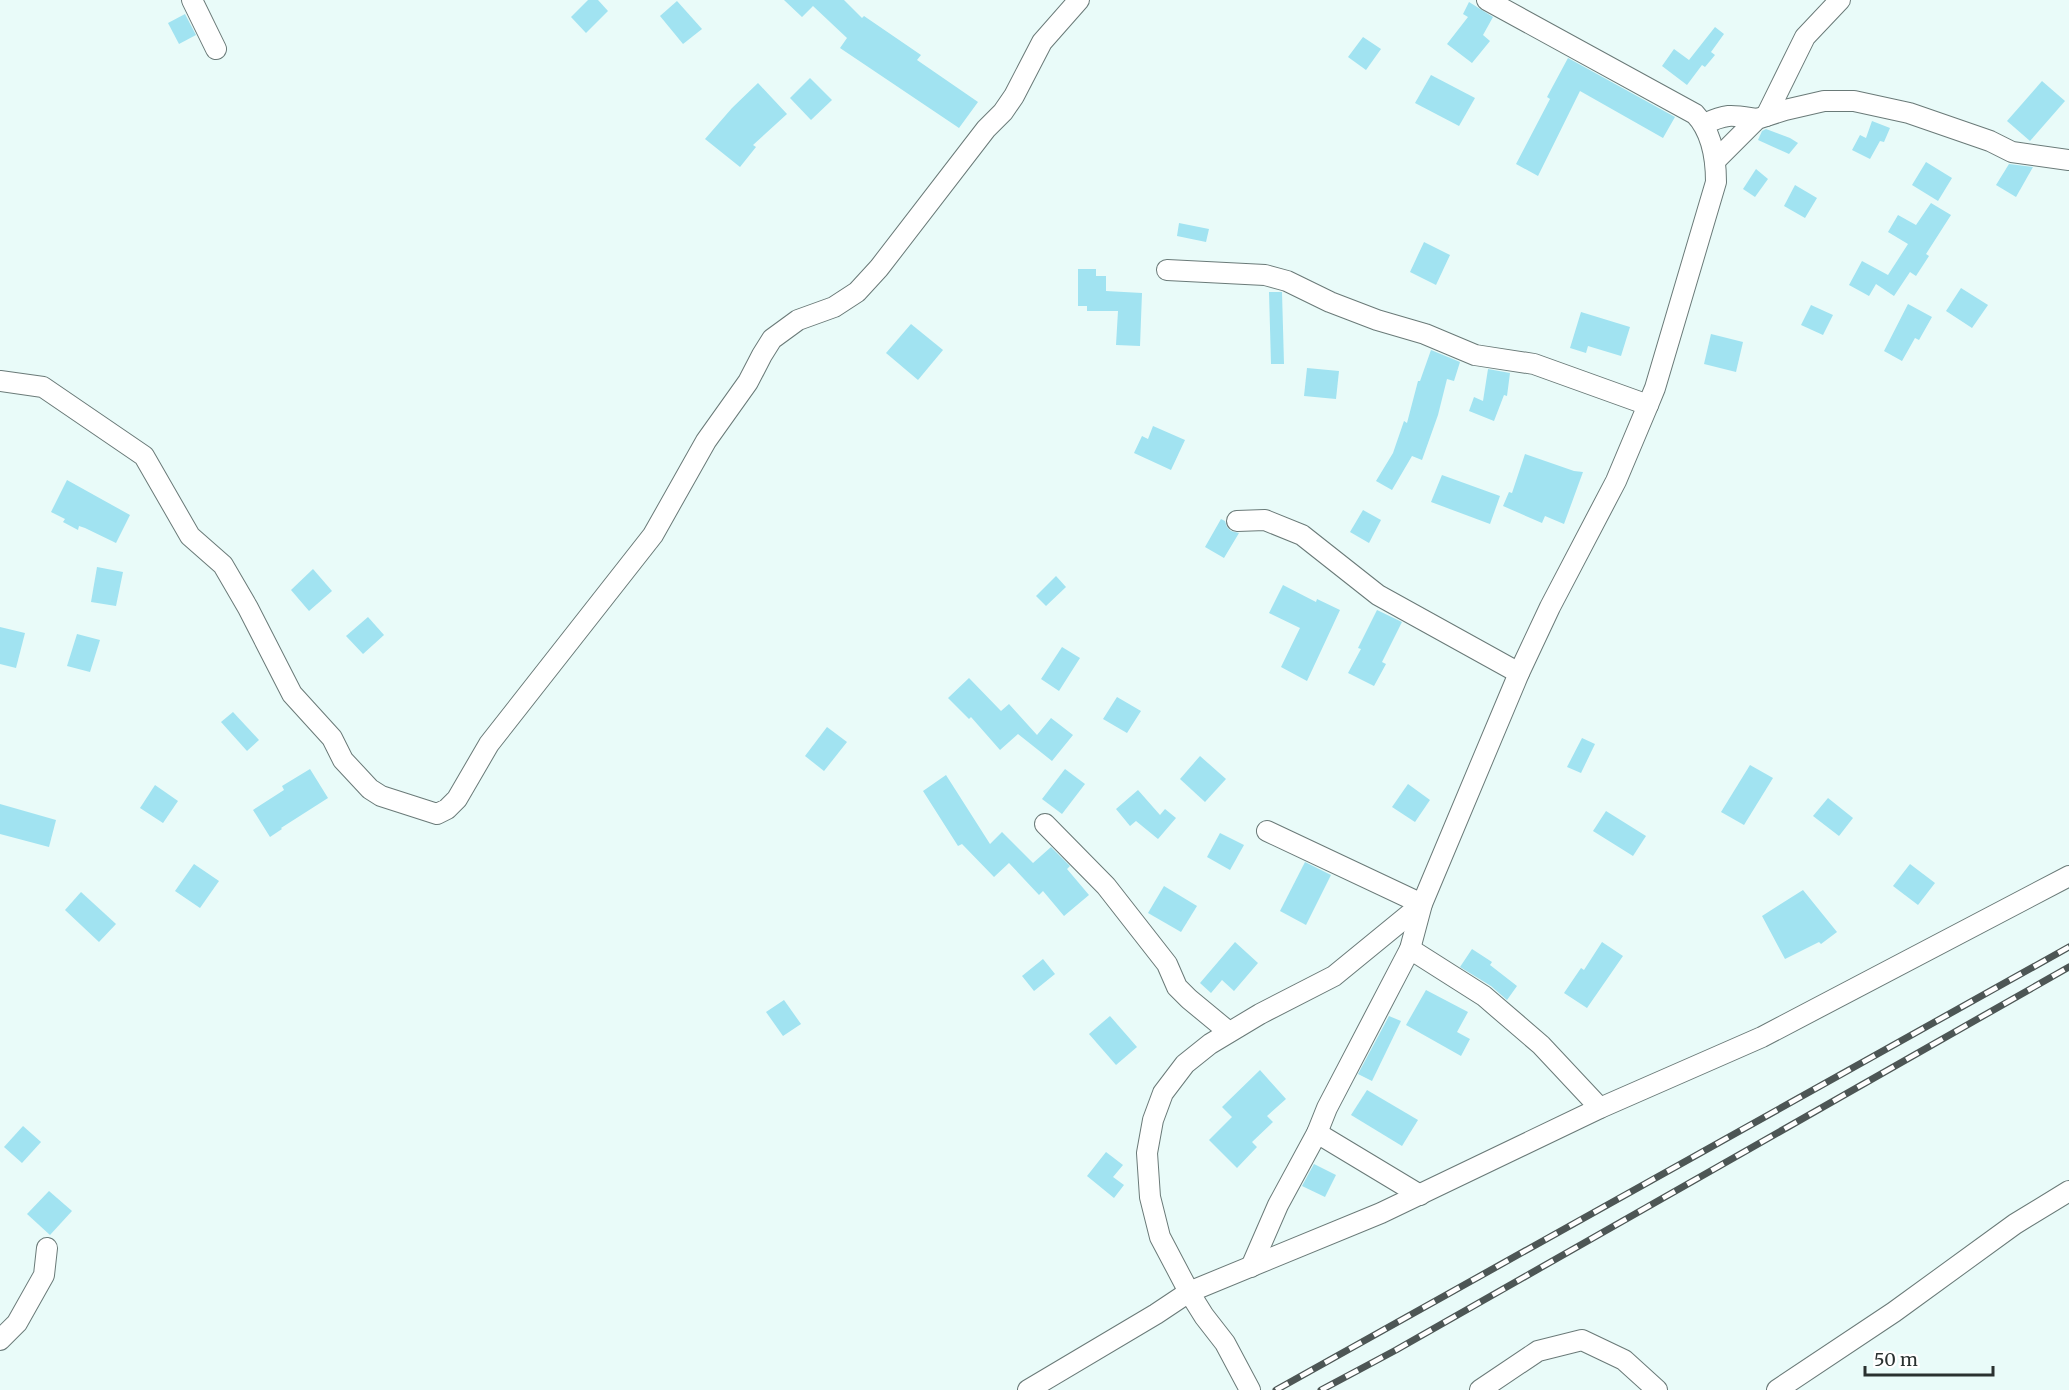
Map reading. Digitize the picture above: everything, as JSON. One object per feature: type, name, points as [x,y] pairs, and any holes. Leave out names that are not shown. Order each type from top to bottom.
[{"type":"street","points":[[192,0],[216,49]]},
{"type":"street","points":[[0,381],[43,387],[144,456],[190,536],[223,565],[292,694],[332,738],[343,760],[370,789],[381,796],[437,814],[447,809],[456,799],[489,744],[653,535],[706,441],[748,382],[772,339],[798,320],[834,307],[849,297],[879,268],[986,129],[1003,112],[1014,96],[1042,42],[1062,17],[1080,0]]},
{"type":"street","points":[[1251,1267],[1278,1205],[1410,949],[1422,904],[1519,673],[1550,607],[1616,481],[1655,388],[1716,182],[1716,160],[1704,124],[1695,114],[1487,0]]},
{"type":"street","points":[[1716,160],[1761,118],[1805,37],[1840,0]]},
{"type":"street","points":[[1704,124],[1722,116],[1761,118],[1824,101],[1854,101],[1909,113],[1990,141],[2012,152],[2069,160]]},
{"type":"street","points":[[1167,270],[1265,275],[1287,280],[1330,302],[1377,320],[1425,334],[1476,355],[1534,364],[1648,405]]},
{"type":"street","points":[[1237,521],[1265,520],[1302,535],[1378,595],[1519,673]]},
{"type":"street","points":[[1045,824],[1106,886],[1167,964],[1177,987],[1229,1032]]},
{"type":"street","points":[[1267,831],[1422,904]]},
{"type":"street","points":[[1028,1390],[1189,1292],[1420,1195],[1600,1108],[1762,1037],[2069,876]]},
{"type":"street","points":[[1250,1390],[1225,1343],[1189,1292],[1160,1237],[1150,1197],[1147,1153],[1153,1120],[1163,1094],[1185,1064],[1229,1032],[1334,976],[1422,904]]},
{"type":"street","points":[[1410,949],[1484,996],[1541,1045],[1600,1108]]},
{"type":"street","points":[[1317,1133],[1420,1195]]},
{"type":"street","points":[[1777,1390],[1894,1312],[2015,1224],[2069,1191]]},
{"type":"street","points":[[0,1340],[17,1323],[44,1275],[47,1248]]},
{"type":"street","points":[[1480,1390],[1538,1351],[1582,1340],[1624,1360],[1657,1390]]},
{"type":"building","points":[[588,0],[598,0],[608,11],[586,33],[571,17]]},
{"type":"building","points":[[784,0],[844,0],[862,18],[864,16],[921,55],[917,60],[978,102],[959,128],[840,48],[847,38],[813,6],[802,17]]},
{"type":"building","points":[[677,1],[702,29],[683,44],[660,16]]},
{"type":"building","points":[[1469,2],[1493,17],[1483,35],[1490,41],[1472,63],[1447,44],[1468,17],[1463,14]]},
{"type":"building","points":[[185,14],[196,35],[179,44],[168,23]]},
{"type":"building","points":[[1715,27],[1724,34],[1711,52],[1715,55],[1705,67],[1702,65],[1687,85],[1662,66],[1674,49],[1689,60]]},
{"type":"building","points":[[1363,37],[1381,49],[1366,70],[1348,57]]},
{"type":"building","points":[[1568,58],[1675,117],[1663,138],[1580,91],[1538,176],[1516,164],[1550,99],[1547,97]]},
{"type":"building","points":[[1431,75],[1475,98],[1459,126],[1415,103]]},
{"type":"building","points":[[810,78],[832,100],[811,120],[790,98]]},
{"type":"building","points":[[2042,81],[2065,101],[2030,141],[2007,121]]},
{"type":"building","points":[[758,83],[787,114],[753,145],[756,147],[740,167],[705,139]]},
{"type":"building","points":[[1872,121],[1890,128],[1884,142],[1880,141],[1870,159],[1852,150],[1860,135],[1866,138]]},
{"type":"building","points":[[1766,129],[1798,143],[1789,154],[1758,140],[1762,131]]},
{"type":"building","points":[[1926,162],[1952,178],[1938,201],[1912,185]]},
{"type":"building","points":[[2009,164],[2033,167],[2016,197],[1996,185]]},
{"type":"building","points":[[1756,169],[1768,179],[1755,197],[1743,189]]},
{"type":"building","points":[[1795,185],[1817,198],[1805,218],[1784,206]]},
{"type":"building","points":[[1931,203],[1951,215],[1926,254],[1929,256],[1916,276],[1910,272],[1894,296],[1876,284],[1869,296],[1849,285],[1862,261],[1888,275],[1908,244],[1888,232],[1898,215],[1916,225]]},
{"type":"building","points":[[1179,223],[1209,229],[1206,242],[1177,236]]},
{"type":"building","points":[[1424,242],[1450,255],[1436,285],[1410,272]]},
{"type":"building","points":[[1078,269],[1096,269],[1096,276],[1106,276],[1106,291],[1142,293],[1140,346],[1116,345],[1118,311],[1087,311],[1087,306],[1078,306]]},
{"type":"building","points":[[1961,288],[1988,305],[1972,328],[1946,311]]},
{"type":"building","points":[[1269,292],[1282,292],[1284,364],[1271,364]]},
{"type":"building","points":[[1908,304],[1932,317],[1919,340],[1915,338],[1902,361],[1884,351]]},
{"type":"building","points":[[1811,305],[1833,315],[1823,335],[1801,325]]},
{"type":"building","points":[[1581,312],[1630,327],[1621,356],[1588,346],[1586,353],[1570,348]]},
{"type":"building","points":[[911,324],[943,350],[918,380],[886,353]]},
{"type":"building","points":[[1711,334],[1743,342],[1736,372],[1704,364]]},
{"type":"building","points":[[1431,350],[1460,362],[1454,381],[1447,379],[1438,415],[1422,460],[1412,456],[1392,490],[1376,481],[1393,453],[1404,421],[1407,423],[1418,381],[1420,381]]},
{"type":"building","points":[[1307,368],[1339,371],[1336,399],[1304,396]]},
{"type":"building","points":[[1488,369],[1510,373],[1507,396],[1504,395],[1494,421],[1469,411],[1474,397],[1483,401]]},
{"type":"building","points":[[1153,426],[1185,440],[1171,470],[1134,453],[1142,436],[1148,439]]},
{"type":"building","points":[[1525,454],[1583,472],[1564,524],[1545,516],[1542,523],[1503,506],[1509,492],[1512,493]]},
{"type":"building","points":[[1442,475],[1500,496],[1490,524],[1431,502]]},
{"type":"building","points":[[67,480],[130,515],[116,543],[85,528],[79,526],[78,530],[63,522],[65,519],[51,512]]},
{"type":"building","points":[[1363,510],[1381,520],[1369,543],[1350,532]]},
{"type":"building","points":[[1221,519],[1231,531],[1239,533],[1224,558],[1205,547]]},
{"type":"building","points":[[97,567],[123,572],[116,606],[91,602]]},
{"type":"building","points":[[313,569],[332,591],[309,611],[291,590]]},
{"type":"building","points":[[1056,576],[1066,587],[1046,606],[1036,596]]},
{"type":"building","points":[[1283,585],[1316,602],[1317,599],[1340,610],[1307,681],[1281,667],[1300,628],[1269,613]]},
{"type":"building","points":[[1377,610],[1402,622],[1382,662],[1386,664],[1374,686],[1348,673]]},
{"type":"building","points":[[368,617],[384,635],[363,654],[346,636]]},
{"type":"building","points":[[0,627],[25,633],[16,668],[0,664]]},
{"type":"building","points":[[77,634],[100,640],[90,672],[67,666]]},
{"type":"building","points":[[1062,647],[1080,658],[1059,691],[1041,679]]},
{"type":"building","points":[[969,678],[1001,711],[1009,704],[1037,735],[1051,718],[1073,735],[1052,761],[1018,734],[1000,750],[971,717],[969,719],[948,698]]},
{"type":"building","points":[[1117,697],[1141,711],[1127,733],[1103,719]]},
{"type":"building","points":[[233,712],[259,740],[247,751],[221,722]]},
{"type":"building","points":[[827,727],[847,742],[824,771],[805,756]]},
{"type":"building","points":[[1582,738],[1595,744],[1581,773],[1567,767]]},
{"type":"building","points":[[1200,756],[1226,779],[1205,802],[1180,779]]},
{"type":"building","points":[[1750,765],[1773,778],[1744,825],[1721,812]]},
{"type":"building","points":[[310,769],[328,798],[270,837],[253,810],[284,790],[282,786]]},
{"type":"building","points":[[1065,769],[1085,784],[1062,814],[1042,799]]},
{"type":"building","points":[[946,775],[990,844],[1002,832],[1033,863],[1051,847],[1070,866],[1067,869],[1089,895],[1064,916],[1043,891],[1039,895],[1009,863],[994,877],[962,844],[958,846],[923,791]]},
{"type":"building","points":[[1408,784],[1430,800],[1415,822],[1392,807]]},
{"type":"building","points":[[155,785],[178,801],[163,823],[140,808]]},
{"type":"building","points":[[1138,790],[1160,815],[1165,809],[1176,818],[1158,839],[1136,821],[1130,826],[1116,809]]},
{"type":"building","points":[[1828,798],[1853,818],[1839,836],[1813,816]]},
{"type":"building","points":[[0,804],[56,820],[49,847],[0,834]]},
{"type":"building","points":[[1606,811],[1646,836],[1633,856],[1593,831]]},
{"type":"building","points":[[1220,833],[1244,845],[1230,870],[1207,857]]},
{"type":"building","points":[[1305,862],[1331,875],[1306,925],[1280,911]]},
{"type":"building","points":[[194,864],[219,881],[200,908],[175,891]]},
{"type":"building","points":[[1910,864],[1935,883],[1918,905],[1893,886]]},
{"type":"building","points":[[1164,886],[1197,906],[1181,932],[1148,913]]},
{"type":"building","points":[[1803,890],[1837,932],[1821,944],[1819,942],[1785,959],[1762,916]]},
{"type":"building","points":[[81,892],[116,924],[99,942],[65,910]]},
{"type":"building","points":[[1235,942],[1258,963],[1234,991],[1222,980],[1211,993],[1200,983]]},
{"type":"building","points":[[1602,942],[1623,956],[1587,1008],[1564,993],[1581,968],[1584,970]]},
{"type":"building","points":[[1472,949],[1492,962],[1490,965],[1517,986],[1507,1000],[1491,986],[1460,967]]},
{"type":"building","points":[[1043,959],[1055,974],[1034,991],[1022,976]]},
{"type":"building","points":[[1426,990],[1468,1012],[1457,1032],[1470,1039],[1461,1056],[1406,1025]]},
{"type":"building","points":[[784,1000],[801,1024],[783,1036],[766,1012]]},
{"type":"building","points":[[1110,1016],[1137,1047],[1116,1065],[1089,1034]]},
{"type":"building","points":[[1389,1016],[1401,1021],[1372,1081],[1358,1074]]},
{"type":"building","points":[[1260,1070],[1286,1099],[1267,1116],[1273,1122],[1252,1142],[1257,1147],[1237,1168],[1209,1140],[1232,1117],[1222,1107]]},
{"type":"building","points":[[1367,1090],[1418,1120],[1402,1146],[1351,1115]]},
{"type":"building","points":[[23,1126],[41,1142],[22,1163],[4,1147]]},
{"type":"building","points":[[1106,1152],[1123,1165],[1113,1177],[1124,1185],[1114,1198],[1087,1176]]},
{"type":"building","points":[[1314,1164],[1336,1175],[1325,1197],[1302,1186]]},
{"type":"building","points":[[49,1191],[72,1211],[50,1235],[27,1214]]},
{"type":"railway","points":[[1276,1390],[2069,947]]},
{"type":"railway","points":[[1321,1390],[1396,1350],[2069,967]]}]
